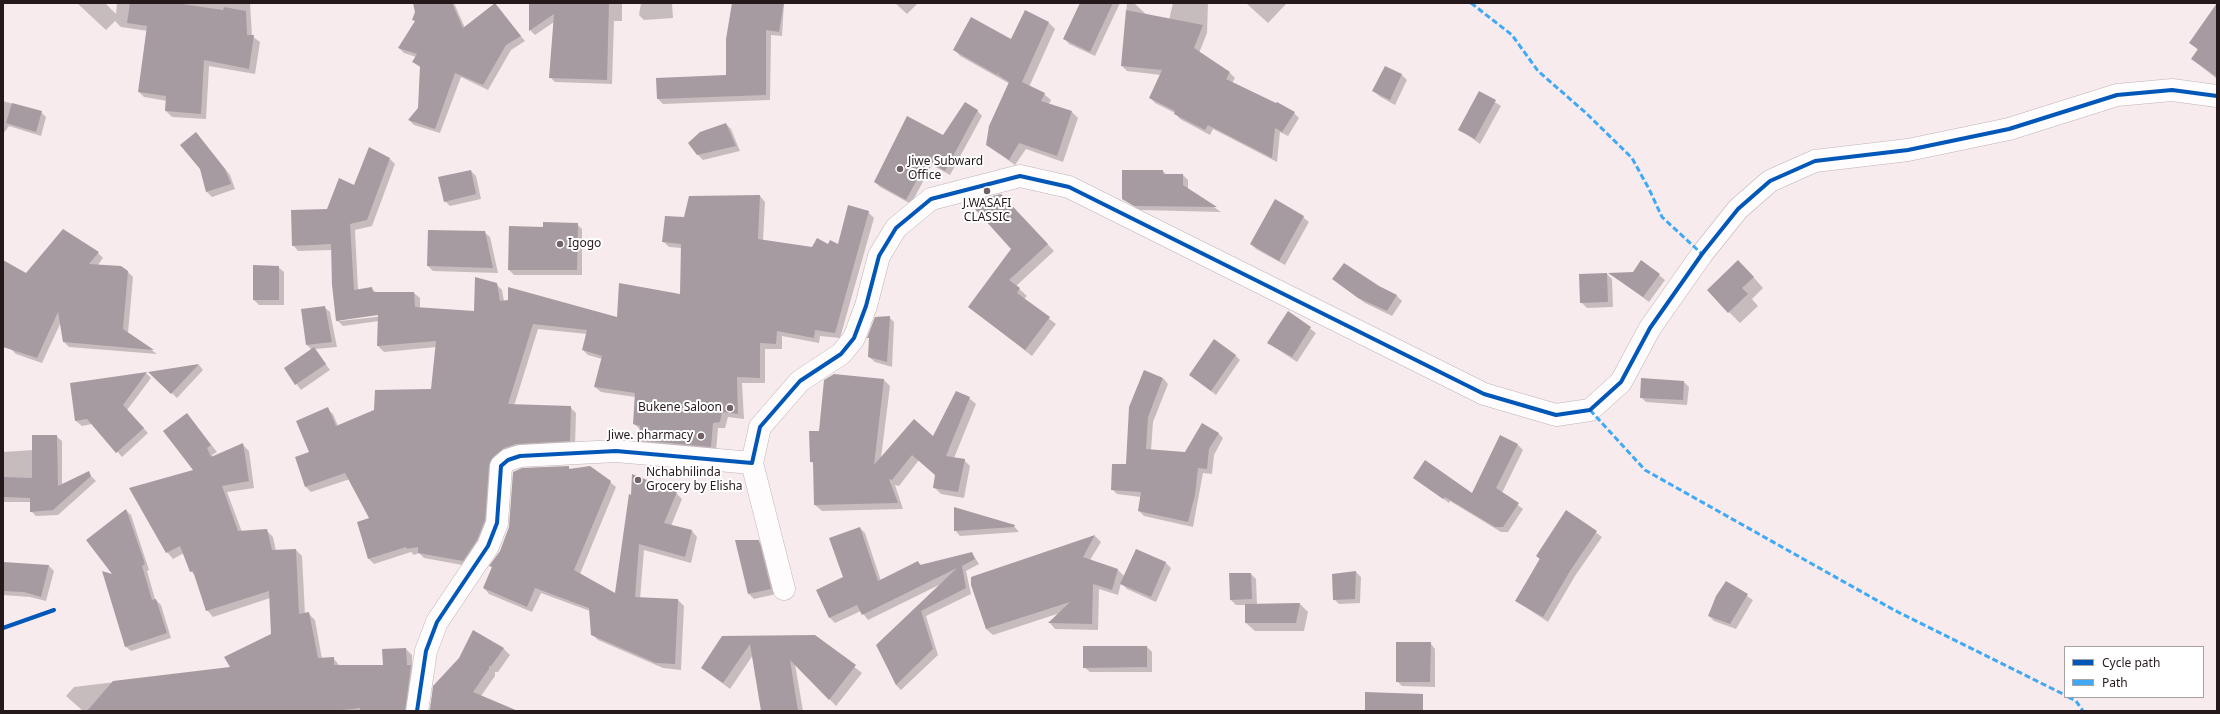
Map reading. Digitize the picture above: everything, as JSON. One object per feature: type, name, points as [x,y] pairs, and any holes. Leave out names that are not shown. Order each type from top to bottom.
[{"type":"street","points":[[784,589],[752,462],[760,427],[800,381],[841,354],[854,338],[866,306],[879,256],[896,228],[930,199],[1020,176],[1069,187],[1484,394],[1556,415],[1590,410],[1621,382],[1650,328],[1702,254],[1738,209],[1770,181],[1815,161],[1908,150],[1993,132],[2117,95],[2172,90],[2217,96]]},
{"type":"street","points":[[418,711],[426,651],[437,622],[488,546],[498,523],[501,466],[508,460],[520,456],[616,451],[752,462]]},
{"type":"building","points":[[130,3],[175,3],[223,10],[224,7],[246,11],[247,35],[254,35],[249,69],[204,60],[201,114],[165,111],[166,96],[138,92],[147,26],[127,23]]},
{"type":"building","points":[[413,3],[452,3],[463,28],[495,3],[521,36],[506,45],[483,85],[455,73],[435,129],[408,120],[418,108],[420,66],[412,62],[417,54],[398,48],[415,21],[412,20],[415,12]]},
{"type":"building","points":[[529,3],[609,3],[607,80],[549,78],[554,14],[529,31]]},
{"type":"building","points":[[732,3],[784,3],[779,32],[766,30],[766,95],[657,99],[656,78],[726,75],[726,39]]},
{"type":"building","points":[[1080,3],[1113,3],[1090,52],[1063,39]]},
{"type":"building","points":[[2217,3],[2217,77],[2191,59],[2198,49],[2189,43]]},
{"type":"building","points":[[1025,10],[1049,22],[1022,82],[1045,93],[1041,101],[1072,111],[1057,156],[1019,143],[1009,160],[986,145],[989,126],[1009,82],[998,75],[999,71],[997,75],[953,50],[971,17],[1011,39]]},
{"type":"building","points":[[1126,10],[1203,25],[1194,48],[1230,72],[1226,79],[1276,103],[1277,102],[1295,112],[1282,132],[1275,128],[1272,158],[1208,125],[1205,130],[1174,114],[1175,111],[1149,98],[1162,70],[1121,66]]},
{"type":"building","points":[[1385,66],[1402,74],[1390,100],[1372,91]]},
{"type":"building","points":[[1479,91],[1496,100],[1475,139],[1458,130]]},
{"type":"building","points":[[965,102],[978,110],[945,171],[927,161],[906,200],[874,182],[907,116],[943,135]]},
{"type":"building","points":[[12,103],[42,111],[36,132],[6,123]]},
{"type":"building","points":[[726,123],[736,146],[697,155],[688,143],[700,132]]},
{"type":"building","points":[[196,132],[225,169],[231,184],[206,192],[200,169],[180,145]]},
{"type":"building","points":[[369,147],[390,158],[367,220],[350,224],[354,290],[372,287],[373,292],[414,292],[415,307],[474,311],[475,277],[497,283],[500,301],[508,300],[508,287],[617,317],[619,283],[680,294],[681,244],[662,242],[665,216],[684,217],[689,196],[760,195],[758,239],[812,247],[817,238],[828,244],[830,240],[838,244],[848,205],[869,211],[835,333],[815,330],[814,338],[777,331],[776,344],[760,343],[760,378],[737,377],[738,414],[722,412],[720,422],[713,423],[711,447],[638,440],[640,426],[633,424],[635,393],[594,387],[602,356],[582,350],[587,330],[533,324],[508,404],[571,406],[570,441],[516,444],[504,448],[493,457],[489,465],[485,520],[477,540],[463,561],[418,553],[418,547],[407,549],[406,547],[368,559],[357,522],[369,518],[345,473],[305,487],[295,457],[309,452],[296,421],[328,407],[336,426],[374,410],[375,390],[431,389],[436,341],[377,346],[378,315],[336,321],[332,285],[331,244],[292,246],[291,210],[327,209],[339,178],[354,185]]},
{"type":"building","points":[[471,170],[476,194],[444,202],[438,177]]},
{"type":"building","points":[[1122,170],[1163,170],[1163,174],[1183,174],[1183,185],[1217,207],[1134,206],[1122,199]]},
{"type":"building","points":[[1001,194],[1048,244],[1009,280],[1020,288],[1017,293],[1050,317],[1025,350],[968,307],[1011,249],[975,209],[976,200]]},
{"type":"building","points":[[1275,199],[1304,216],[1279,261],[1250,244]]},
{"type":"building","points":[[543,222],[578,223],[577,270],[508,270],[509,226],[543,227]]},
{"type":"building","points":[[63,229],[99,252],[89,264],[121,266],[128,271],[123,329],[154,350],[63,342],[58,312],[37,358],[3,347],[3,260],[26,273]]},
{"type":"building","points":[[428,230],[485,231],[493,268],[427,266]]},
{"type":"building","points":[[1641,260],[1660,274],[1643,297],[1608,273],[1633,272]]},
{"type":"building","points":[[1738,260],[1754,277],[1742,288],[1748,294],[1728,313],[1707,290]]},
{"type":"building","points":[[1344,263],[1379,286],[1397,295],[1387,311],[1358,298],[1332,279]]},
{"type":"building","points":[[253,265],[279,266],[279,300],[253,300]]},
{"type":"building","points":[[1607,273],[1608,302],[1580,303],[1579,274]]},
{"type":"building","points":[[325,306],[332,342],[306,345],[301,309]]},
{"type":"building","points":[[1288,311],[1311,327],[1292,357],[1267,343]]},
{"type":"building","points":[[890,316],[887,362],[868,357],[869,338],[867,338],[875,317]]},
{"type":"building","points":[[1214,339],[1236,355],[1211,391],[1189,375]]},
{"type":"building","points":[[314,347],[326,364],[295,385],[284,368]]},
{"type":"building","points":[[199,364],[171,394],[148,372]]},
{"type":"building","points":[[1144,370],[1163,378],[1148,417],[1146,449],[1185,452],[1202,423],[1219,433],[1209,449],[1207,469],[1198,468],[1195,495],[1188,522],[1138,511],[1141,492],[1111,490],[1112,464],[1126,464],[1129,407]]},
{"type":"building","points":[[147,372],[123,405],[144,428],[116,453],[87,419],[75,421],[70,383]]},
{"type":"building","points":[[834,374],[884,379],[874,465],[914,419],[933,436],[956,391],[970,397],[946,456],[965,459],[958,492],[933,488],[935,475],[912,455],[892,480],[889,479],[898,503],[814,505],[813,462],[810,462],[809,431],[819,431],[824,380]]},
{"type":"building","points":[[1641,378],[1684,381],[1683,400],[1640,398]]},
{"type":"building","points":[[187,413],[211,445],[207,448],[211,457],[243,443],[249,481],[222,486],[238,531],[267,529],[272,550],[296,549],[299,614],[309,612],[318,658],[334,657],[334,665],[383,665],[382,649],[406,648],[407,665],[411,665],[405,711],[360,711],[360,708],[335,711],[87,711],[113,681],[230,667],[224,657],[271,634],[269,591],[206,611],[193,571],[190,572],[180,546],[166,553],[129,488],[193,470],[163,431]]},
{"type":"building","points":[[32,435],[57,435],[58,486],[89,471],[91,476],[53,510],[30,512],[30,498],[3,497],[3,477],[32,478]]},
{"type":"building","points":[[1500,435],[1518,444],[1496,488],[1519,503],[1503,527],[1495,527],[1445,497],[1443,499],[1413,478],[1425,460],[1472,493]]},
{"type":"building","points":[[569,466],[569,469],[590,466],[611,481],[574,570],[615,593],[629,494],[631,495],[632,474],[677,492],[664,523],[692,530],[685,557],[639,544],[635,597],[678,599],[675,664],[656,663],[591,635],[589,608],[535,588],[527,607],[483,588],[492,567],[489,566],[500,551],[509,527],[513,472],[522,468]]},
{"type":"building","points":[[954,507],[1015,525],[1014,527],[954,531]]},
{"type":"building","points":[[126,509],[145,564],[142,566],[152,600],[156,599],[167,633],[125,647],[102,571],[112,574],[86,540]]},
{"type":"building","points":[[1566,510],[1597,531],[1570,571],[1543,617],[1515,601],[1540,559],[1536,556]]},
{"type":"building","points":[[860,527],[878,581],[918,561],[920,565],[972,552],[975,559],[962,566],[966,588],[921,611],[933,649],[896,685],[876,645],[957,568],[862,615],[857,605],[829,618],[816,590],[843,577],[829,538]]},
{"type":"building","points":[[1095,535],[1083,557],[1118,569],[1112,590],[1093,584],[1092,624],[1048,623],[1070,602],[986,629],[971,585],[971,577]]},
{"type":"building","points":[[735,540],[759,540],[771,589],[748,594]]},
{"type":"building","points":[[1136,549],[1166,562],[1151,597],[1120,584]]},
{"type":"building","points":[[3,562],[49,565],[41,597],[24,592],[3,591]]},
{"type":"building","points":[[1356,571],[1355,599],[1333,600],[1332,574]]},
{"type":"building","points":[[1229,573],[1251,573],[1252,599],[1230,600]]},
{"type":"building","points":[[1726,581],[1748,594],[1730,624],[1708,616],[1716,596]]},
{"type":"building","points":[[1300,603],[1296,623],[1245,623],[1245,604]]},
{"type":"building","points":[[473,630],[504,648],[491,666],[489,666],[489,669],[473,692],[518,711],[430,711],[433,686],[459,658]]},
{"type":"building","points":[[815,635],[856,665],[829,700],[790,660],[798,711],[761,711],[750,644],[723,683],[701,668],[722,636]]},
{"type":"building","points":[[1396,642],[1431,642],[1430,682],[1396,682]]},
{"type":"building","points":[[1083,646],[1147,646],[1147,667],[1083,668]]},
{"type":"building","points":[[1365,692],[1423,694],[1423,711],[1365,711]]},
{"type":"marked path","points":[[1471,3],[1512,35],[1538,71],[1586,113],[1632,158],[1662,217],[1702,254]]},
{"type":"marked path","points":[[1590,410],[1645,470],[1894,610],[2064,695]]},
{"type":"marked path","points":[[2070,698],[2076,701],[2083,711]]},
{"type":"cycle path","points":[[417,711],[426,651],[437,622],[488,546],[497,523],[501,466],[508,460],[520,456],[616,451],[752,463],[760,427],[800,381],[841,354],[854,338],[866,306],[879,256],[896,228],[931,199],[1020,176],[1069,187],[1484,394],[1556,415],[1590,410],[1621,382],[1650,328],[1702,254],[1738,209],[1770,181],[1815,161],[1908,150],[2009,129],[2117,95],[2172,90],[2217,96]]},
{"type":"cycle path","points":[[3,628],[54,610]]},
{"type":"place","name":"Jiwe Subward Office","points":[[900,169]]},
{"type":"place","name":"J.WASAFI CLASSIC","points":[[987,191]]},
{"type":"place","name":"Igogo","points":[[560,244]]},
{"type":"place","name":"Bukene Saloon","points":[[730,408]]},
{"type":"place","name":"Jiwe. pharmacy","points":[[701,436]]},
{"type":"place","name":"Nchabhilinda Grocery by Elisha","points":[[638,480]]}]
